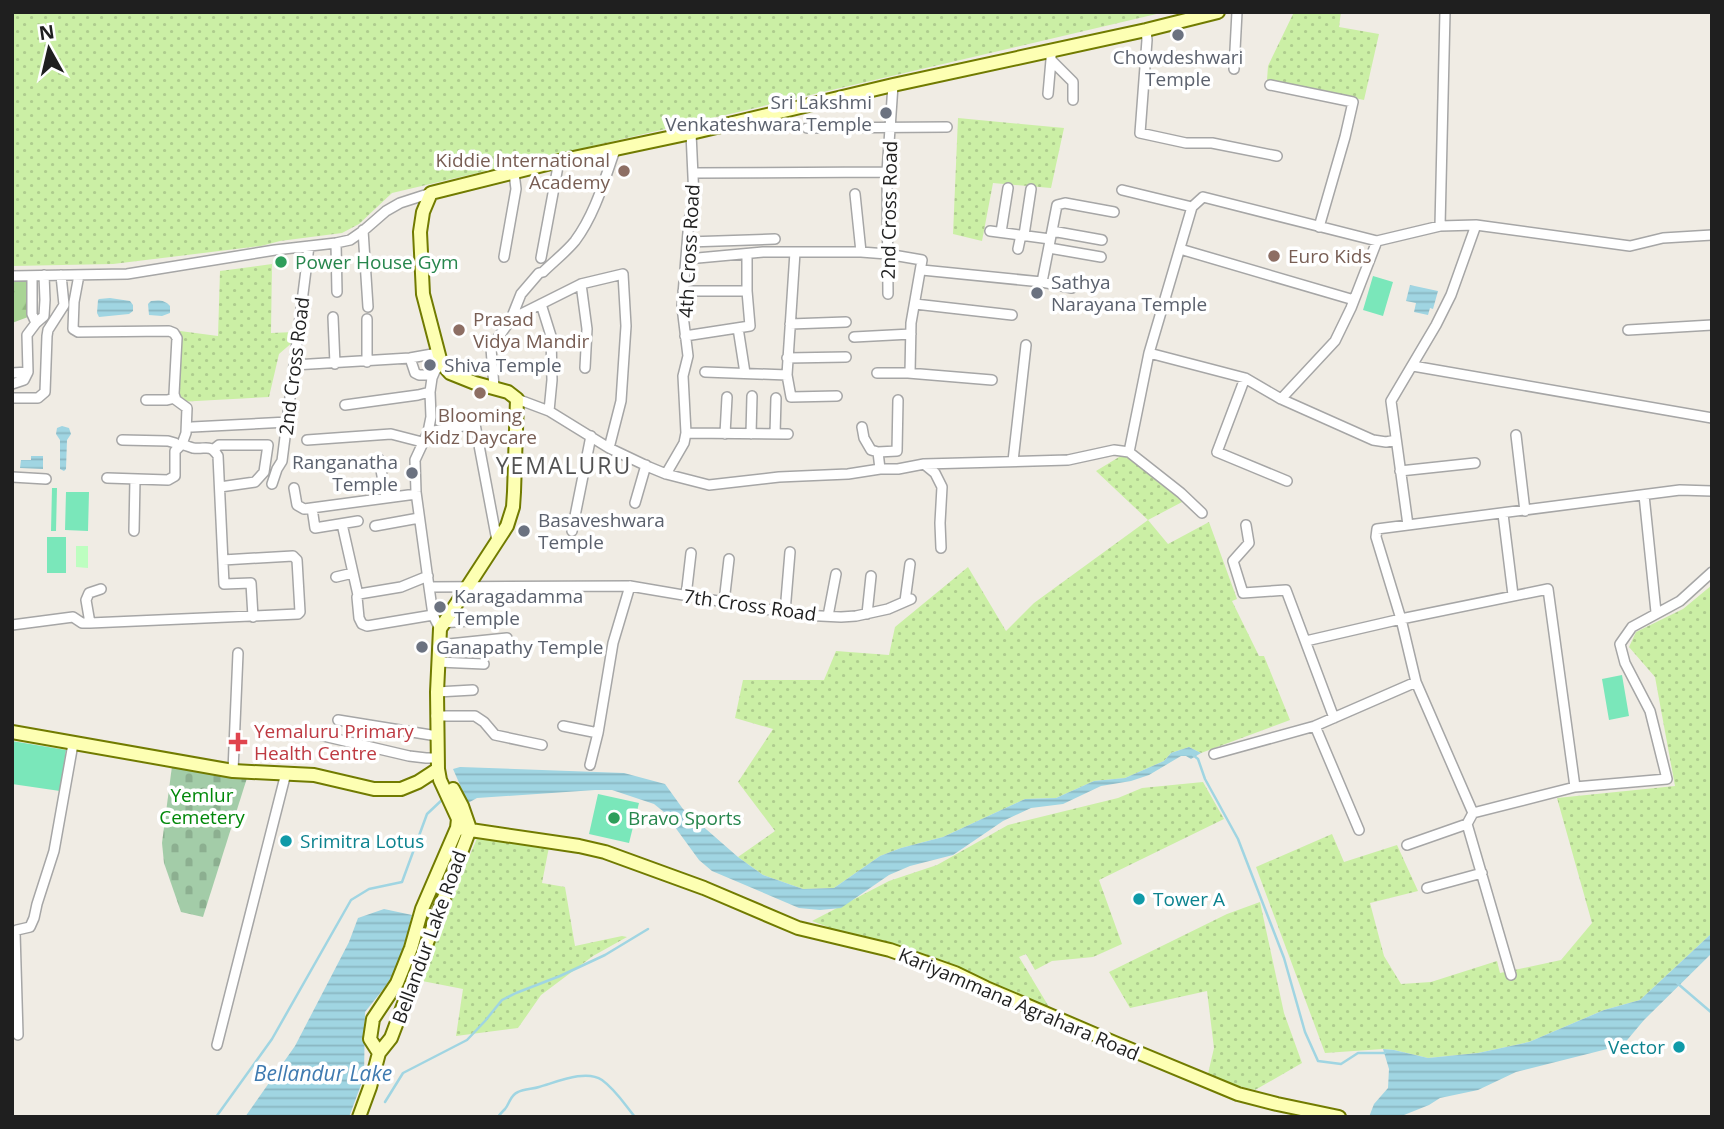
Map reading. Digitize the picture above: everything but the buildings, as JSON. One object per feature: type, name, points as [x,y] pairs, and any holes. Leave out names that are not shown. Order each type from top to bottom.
[{"type":"street","points":[[12,276],[127,274],[350,240],[386,211],[400,203],[431,193],[892,85],[1051,55],[1219,12]]},
{"type":"street","points":[[1234,69],[1237,12]]},
{"type":"street","points":[[1440,226],[1445,12]]},
{"type":"street","points":[[1146,30],[1140,133],[1186,143],[1212,143],[1277,156]]},
{"type":"street","points":[[1048,94],[1051,55]]},
{"type":"street","points":[[1051,55],[1073,82],[1073,100]]},
{"type":"street","name":"2nd Cross Road","points":[[888,294],[887,172],[892,85]]},
{"type":"street","points":[[1270,85],[1353,102],[1319,227]]},
{"type":"street","points":[[890,127],[947,127]]},
{"type":"street","name":"2nd Cross Road","points":[[807,128],[890,127]]},
{"type":"street","points":[[691,133],[693,173]]},
{"type":"street","points":[[494,387],[491,348],[511,319],[521,294],[539,273],[573,244],[586,224],[615,150]]},
{"type":"street","points":[[541,258],[559,161]]},
{"type":"street","name":"4th Cross Road","points":[[666,474],[684,443],[686,433],[683,376],[688,356],[682,307],[689,220],[694,198],[693,173],[887,172]]},
{"type":"street","points":[[504,257],[516,189],[514,173]]},
{"type":"street","points":[[1001,232],[1008,188]]},
{"type":"street","points":[[1018,248],[1031,189]]},
{"type":"street","points":[[1122,190],[1192,208]]},
{"type":"street","points":[[431,193],[423,212],[420,232],[423,294],[440,358],[450,373],[508,392],[517,399],[549,411],[609,448],[666,474],[709,485],[779,477],[848,474],[924,464],[1068,460],[1114,450],[1129,452],[1202,513]]},
{"type":"street","name":"2nd Cross Road","points":[[855,194],[861,252]]},
{"type":"street","points":[[1129,452],[1149,353],[1192,208],[1203,197],[1377,241],[1440,226],[1476,225],[1630,246],[1663,238],[1712,235]]},
{"type":"street","points":[[1042,282],[1057,205],[1062,203],[1114,212]]},
{"type":"street","points":[[1408,526],[1391,401],[1451,295],[1476,225]]},
{"type":"street","points":[[363,230],[368,307]]},
{"type":"street","points":[[990,230],[1050,240],[1101,257]]},
{"type":"street","points":[[688,242],[775,239]]},
{"type":"street","points":[[1050,240],[1102,240]]},
{"type":"street","points":[[1281,399],[1335,341],[1377,241]]},
{"type":"street","points":[[336,243],[337,292]]},
{"type":"street","name":"2nd Cross Road","points":[[272,484],[282,461],[309,246]]},
{"type":"street","points":[[1180,248],[1354,300]]},
{"type":"street","points":[[795,252],[787,358],[791,397],[837,396]]},
{"type":"street","points":[[687,259],[795,252],[861,252],[922,260],[911,323],[908,373]]},
{"type":"street","points":[[685,336],[750,326],[747,254]]},
{"type":"street","points":[[922,270],[1042,282],[1072,288]]},
{"type":"street","points":[[511,319],[581,284],[623,274],[626,326],[621,401],[609,448]]},
{"type":"street","points":[[12,384],[24,380],[28,372],[27,335],[44,316],[44,275]]},
{"type":"street","points":[[12,398],[38,398],[45,392],[48,330],[64,305],[61,275]]},
{"type":"street","points":[[79,275],[73,328],[78,332],[174,333],[177,338],[175,398],[187,408],[186,433],[174,451],[175,476],[168,480],[107,478]]},
{"type":"street","points":[[32,276],[32,314],[36,323]]},
{"type":"street","points":[[581,284],[587,329],[585,368]]},
{"type":"street","points":[[683,291],[747,291]]},
{"type":"street","points":[[541,304],[551,336],[552,380],[549,411]]},
{"type":"street","points":[[915,304],[1012,315]]},
{"type":"street","points":[[64,305],[74,309]]},
{"type":"street","points":[[332,317],[335,364]]},
{"type":"street","points":[[367,319],[367,362]]},
{"type":"street","points":[[790,324],[846,322]]},
{"type":"street","points":[[1628,330],[1712,325]]},
{"type":"street","points":[[738,328],[745,373]]},
{"type":"street","points":[[854,337],[911,334]]},
{"type":"street","points":[[1013,461],[1026,345]]},
{"type":"street","points":[[1149,353],[1245,378],[1281,399],[1373,440],[1396,440]]},
{"type":"street","points":[[787,358],[846,357]]},
{"type":"street","points":[[410,358],[415,373],[433,375]]},
{"type":"street","points":[[295,365],[440,358]]},
{"type":"street","points":[[440,358],[430,392],[431,417],[428,432],[415,460],[416,494],[429,587],[439,622],[436,716],[440,771],[463,823]]},
{"type":"street","points":[[1413,366],[1712,418]]},
{"type":"street","points":[[12,373],[28,372]]},
{"type":"street","points":[[705,372],[787,375]]},
{"type":"street","points":[[877,373],[992,380]]},
{"type":"street","points":[[1245,378],[1217,452],[1287,481]]},
{"type":"street","points":[[345,405],[430,392]]},
{"type":"street","points":[[751,434],[752,396]]},
{"type":"street","points":[[725,434],[727,397]]},
{"type":"street","points":[[146,400],[175,398]]},
{"type":"street","points":[[775,434],[776,398]]},
{"type":"street","points":[[439,622],[467,588],[507,526],[513,507],[517,399]]},
{"type":"street","points":[[862,427],[864,438],[871,450],[897,451],[898,400]]},
{"type":"street","points":[[192,427],[288,422]]},
{"type":"street","points":[[428,432],[475,424],[497,541]]},
{"type":"street","points":[[686,433],[788,434]]},
{"type":"street","points":[[307,440],[391,434],[422,442]]},
{"type":"street","points":[[1516,435],[1525,511]]},
{"type":"street","points":[[572,531],[590,436]]},
{"type":"street","points":[[122,440],[168,441],[191,448],[214,449],[219,445],[268,445],[264,472],[256,482],[220,487]]},
{"type":"street","points":[[214,449],[218,456],[224,584],[251,583],[253,617]]},
{"type":"street","points":[[878,452],[880,469]]},
{"type":"street","points":[[379,459],[386,498]]},
{"type":"street","points":[[1400,471],[1475,463]]},
{"type":"street","points":[[924,464],[935,474],[942,487],[941,548]]},
{"type":"street","points":[[635,503],[646,465]]},
{"type":"street","points":[[12,477],[46,479]]},
{"type":"street","points":[[134,531],[135,479]]},
{"type":"street","points":[[294,488],[297,505],[304,509],[416,494]]},
{"type":"street","points":[[1473,813],[1416,682],[1377,529],[1680,490],[1712,491]]},
{"type":"street","points":[[1644,495],[1656,612]]},
{"type":"street","points":[[312,508],[315,528],[358,522]]},
{"type":"street","points":[[1503,514],[1513,595]]},
{"type":"street","points":[[375,526],[419,518]]},
{"type":"street","points":[[342,524],[362,624],[367,626],[506,618]]},
{"type":"street","points":[[1245,525],[1249,543],[1233,561],[1243,593],[1286,590],[1334,718]]},
{"type":"street","points":[[785,612],[790,552]]},
{"type":"street","points":[[686,596],[691,553]]},
{"type":"street","points":[[12,625],[73,617],[82,623],[90,623],[253,617],[300,612],[297,560],[293,556],[223,560]]},
{"type":"street","points":[[724,602],[729,559]]},
{"type":"street","name":"7th Cross Road","points":[[429,587],[629,586],[785,612],[841,617],[888,609],[908,600],[910,564]]},
{"type":"street","points":[[1407,845],[1467,824],[1473,813],[1575,786],[1667,779],[1650,711],[1625,663],[1620,644],[1632,626],[1680,601],[1712,572]]},
{"type":"street","points":[[336,577],[353,573]]},
{"type":"street","points":[[828,616],[835,574]]},
{"type":"street","points":[[358,595],[401,587],[428,576]]},
{"type":"street","points":[[867,614],[871,576]]},
{"type":"street","points":[[590,765],[613,643],[629,586]]},
{"type":"street","points":[[90,623],[86,600],[89,593],[101,589]]},
{"type":"street","points":[[1306,641],[1548,589],[1575,786]]},
{"type":"street","points":[[439,645],[507,638]]},
{"type":"street","points":[[233,771],[239,653]]},
{"type":"street","points":[[438,662],[484,663]]},
{"type":"street","points":[[1214,754],[1315,726],[1416,682]]},
{"type":"street","points":[[437,692],[473,690]]},
{"type":"street","points":[[436,716],[475,716],[495,735],[542,745]]},
{"type":"street","points":[[338,720],[437,736]]},
{"type":"street","points":[[563,726],[598,733]]},
{"type":"street","points":[[1315,726],[1359,830]]},
{"type":"street","points":[[12,732],[233,771],[314,775],[374,789],[401,789],[440,771]]},
{"type":"street","points":[[315,734],[426,758],[440,771]]},
{"type":"street","points":[[18,1035],[15,932],[30,927],[34,918],[54,851],[73,744]]},
{"type":"street","points":[[217,1045],[286,774]]},
{"type":"street","name":"Bellandur Lake Road","points":[[359,1117],[379,1053],[391,1038],[463,823]]},
{"type":"street","name":"Bellandur Lake Road","points":[[379,1053],[370,1039],[373,1019],[397,983],[422,909],[445,853],[463,823]]},
{"type":"street","name":"Kariyammana Agrahara Road","points":[[463,823],[605,852],[704,888],[798,928],[890,950],[955,973],[1033,1009],[1238,1094],[1339,1117]]},
{"type":"street","points":[[1467,824],[1511,975]]},
{"type":"street","points":[[1426,888],[1482,873]]},
{"type":"green space","points":[[12,12],[1165,12],[392,193],[359,224],[342,233],[113,264],[12,266]]},
{"type":"green space","points":[[1294,12],[1341,12],[1339,27],[1379,34],[1364,100],[1267,80],[1268,66]]},
{"type":"green space","points":[[958,118],[1064,128],[1051,188],[993,183],[982,241],[953,234]]},
{"type":"green space","points":[[272,264],[271,333],[295,332],[294,341],[279,354],[269,397],[178,402],[180,331],[218,336],[220,271]]},
{"type":"green space","points":[[1373,276],[1393,282],[1383,316],[1363,310]]},
{"type":"green space","points":[[12,281],[29,281],[30,306],[28,317],[12,323]]},
{"type":"green space","points":[[1124,454],[1184,501],[1148,520],[1096,471]]},
{"type":"green space","points":[[52,488],[57,488],[56,531],[51,531]]},
{"type":"green space","points":[[66,492],[89,492],[88,531],[65,530]]},
{"type":"green space","points":[[1148,520],[1168,544],[1209,522],[1237,599],[1232,601],[1259,656],[1264,656],[1290,720],[1201,753],[1189,747],[1171,753],[1164,761],[1125,778],[1094,781],[1056,798],[1025,799],[943,837],[880,856],[834,888],[803,889],[763,875],[738,857],[775,831],[738,782],[773,729],[735,718],[743,680],[824,680],[836,651],[889,655],[895,627],[968,567],[1006,631],[1034,603]]},
{"type":"green space","points":[[47,537],[66,537],[66,573],[47,573]]},
{"type":"green space","points":[[76,546],[88,546],[88,568],[76,567]]},
{"type":"green space","points":[[1712,585],[1712,933],[1640,1000],[1604,1010],[1529,1042],[1478,1053],[1428,1058],[1383,1049],[1325,1053],[1256,867],[1332,834],[1344,862],[1397,845],[1418,891],[1370,903],[1384,956],[1401,984],[1431,982],[1497,961],[1500,973],[1561,960],[1592,923],[1557,798],[1675,786],[1655,677],[1629,647],[1636,632],[1683,609]]},
{"type":"green space","points":[[1622,675],[1629,716],[1609,720],[1602,679]]},
{"type":"green space","points":[[12,741],[66,750],[60,791],[12,784]]},
{"type":"green space","name":"Yemlur Cemetery","points":[[172,766],[247,778],[203,917],[181,912],[164,863],[162,843]]},
{"type":"green space","points":[[1203,782],[1224,819],[1099,880],[1122,944],[1093,957],[1052,961],[1035,970],[1026,954],[1019,957],[1052,1012],[812,921],[889,881],[937,865],[1008,825],[1118,798],[1142,788]]},
{"type":"green space","name":"Bravo Sports","points":[[598,794],[639,803],[629,843],[589,834]]},
{"type":"green space","points":[[478,836],[549,847],[542,883],[565,887],[575,946],[627,937],[593,956],[541,995],[518,1028],[456,1036],[463,989],[417,980]]},
{"type":"green space","points":[[1260,902],[1284,1013],[1302,1063],[1255,1090],[1207,1078],[1214,1048],[1207,991],[1130,1008],[1109,972],[1227,914]]},
{"type":"water","points":[[1410,285],[1438,291],[1433,309],[1430,308],[1428,315],[1414,312],[1416,303],[1406,301]]},
{"type":"water","points":[[110,298],[130,301],[133,311],[129,314],[99,317],[98,300]]},
{"type":"water","points":[[151,301],[166,303],[170,306],[170,313],[162,316],[149,315],[148,304]]},
{"type":"water","points":[[57,428],[69,428],[71,434],[67,440],[64,471],[60,469],[60,440],[56,434]]},
{"type":"water","points":[[31,456],[43,456],[43,469],[20,468],[21,460],[31,460]]},
{"type":"water","points":[[1189,747],[1201,753],[1191,759],[1181,756],[1149,775],[1101,786],[1063,804],[1031,808],[1003,821],[953,855],[910,866],[889,875],[841,908],[820,910],[799,908],[712,871],[699,860],[664,812],[654,804],[612,790],[477,798],[468,803],[453,769],[460,767],[624,773],[665,784],[683,809],[738,857],[763,875],[803,889],[834,888],[880,856],[943,837],[1025,799],[1056,798],[1094,781],[1125,778],[1164,761],[1171,753]]},
{"type":"water","name":"Bellandur Lake","points":[[384,909],[412,915],[400,963],[365,1012],[364,1077],[349,1117],[245,1117],[295,1046],[349,942],[358,918]]},
{"type":"water","points":[[1712,933],[1712,953],[1644,1020],[1623,1045],[1516,1072],[1478,1090],[1440,1098],[1399,1117],[1369,1117],[1374,1104],[1388,1088],[1389,1069],[1383,1049],[1428,1058],[1478,1053],[1529,1042],[1604,1010],[1640,1000]]},
{"type":"waterway","points":[[1193,755],[1198,759],[1205,779],[1238,839],[1284,958],[1305,1032],[1318,1061],[1341,1064],[1358,1053],[1385,1053]]},
{"type":"waterway","points":[[216,1117],[272,1039],[351,900],[369,889],[402,882],[427,814],[444,798]]},
{"type":"waterway","points":[[385,1102],[403,1073],[467,1040],[502,1000],[605,955],[648,929]]},
{"type":"waterway","points":[[1677,983],[1712,1013]]},
{"type":"waterway","points":[[498,1117],[518,1092],[580,1076],[602,1080],[635,1117]]},
{"type":"place","name":"Chowdeshwari Temple","points":[[1178,35]]},
{"type":"place","name":"Sri Lakshmi Venkateshwara Temple","points":[[886,113]]},
{"type":"place","name":"Kiddie International Academy","points":[[624,171]]},
{"type":"place","name":"Euro Kids","points":[[1274,256]]},
{"type":"place","name":"Power House Gym","points":[[281,262]]},
{"type":"place","name":"Sathya Narayana Temple","points":[[1037,293]]},
{"type":"place","name":"Prasad Vidya Mandir","points":[[459,330]]},
{"type":"place","name":"Shiva Temple","points":[[430,365]]},
{"type":"place","name":"Blooming Kidz Daycare","points":[[480,393]]},
{"type":"place","name":"Ranganatha Temple","points":[[412,473]]},
{"type":"place","name":"Basaveshwara Temple","points":[[524,531]]},
{"type":"place","name":"Karagadamma Temple","points":[[440,607]]},
{"type":"place","name":"Ganapathy Temple","points":[[422,647]]},
{"type":"place","name":"Yemaluru Primary Health Centre","points":[[238,742]]},
{"type":"place","name":"Bravo Sports","points":[[614,818]]},
{"type":"place","name":"Srimitra Lotus","points":[[286,841]]},
{"type":"place","name":"Tower A","points":[[1139,899]]},
{"type":"place","name":"Vector","points":[[1679,1047]]},
{"type":"district","name":"YEMALURU","points":[[564,465]]}]
